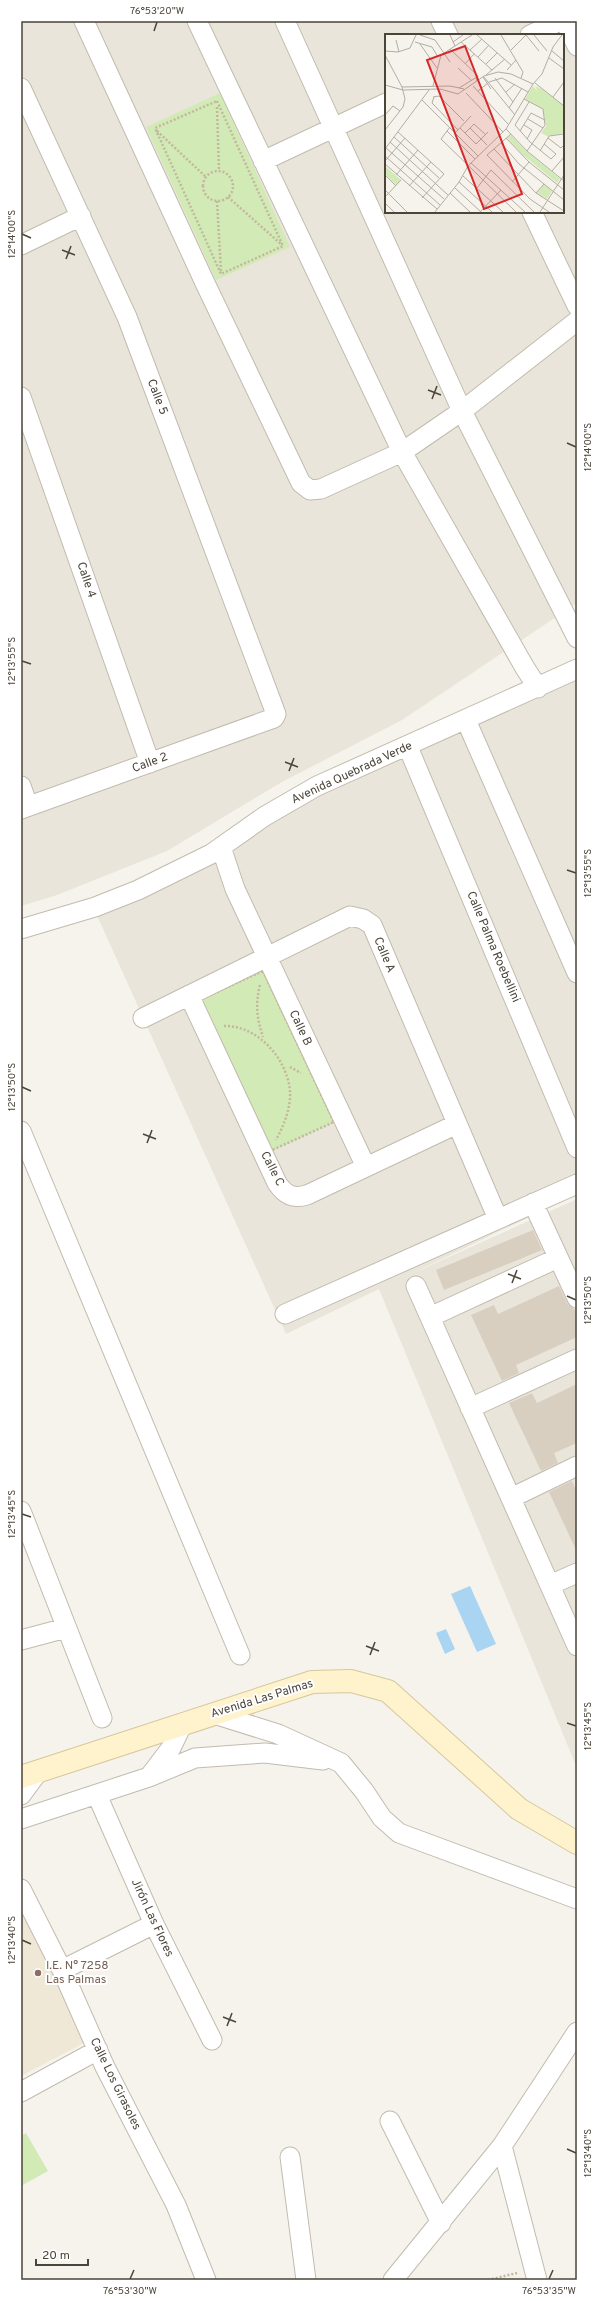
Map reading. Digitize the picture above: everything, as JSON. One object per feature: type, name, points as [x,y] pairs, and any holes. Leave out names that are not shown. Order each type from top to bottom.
[{"type":"main road","name":"Avenida Las Palmas","points":[[30,1775],[312,1682],[351,1680],[388,1691],[519,1809],[577,1843]]},
{"type":"street","points":[[84,21],[138,136],[213,278],[301,483],[310,490],[321,489],[402,452],[462,410],[577,321]]},
{"type":"street","points":[[197,21],[224,97],[263,161],[402,452],[525,668],[538,688]]},
{"type":"street","points":[[285,21],[462,410],[577,638]]},
{"type":"street","points":[[441,21],[448,34]]},
{"type":"street","points":[[532,34],[560,21]]},
{"type":"street","points":[[565,21],[577,46]]},
{"type":"street","name":"Calle 5","points":[[21,88],[127,317],[276,714]]},
{"type":"street","points":[[263,161],[385,103]]},
{"type":"street","points":[[532,213],[577,306]]},
{"type":"street","points":[[21,245],[81,216]]},
{"type":"street","name":"Calle 4","points":[[21,397],[150,763]]},
{"type":"street","name":"Avenida Quebrada Verde","points":[[21,929],[95,907],[138,890],[216,850],[265,816],[317,786],[538,688],[577,669]]},
{"type":"street","name":"Calle 2","points":[[25,807],[274,718],[276,714]]},
{"type":"street","points":[[466,720],[577,973]]},
{"type":"street","name":"Calle Palma Roebellini","points":[[408,746],[577,1148]]},
{"type":"street","points":[[21,786],[25,807]]},
{"type":"street","name":"Calle B","points":[[216,850],[235,889],[265,964],[366,1167]]},
{"type":"street","name":"Calle A","points":[[143,1018],[189,995],[265,964],[350,916],[368,922],[372,925],[498,1219]]},
{"type":"street","name":"Calle C","points":[[189,995],[277,1183],[286,1194],[298,1197],[307,1195],[457,1124]]},
{"type":"street","points":[[21,1131],[240,1655]]},
{"type":"street","points":[[285,1314],[577,1184]]},
{"type":"street","points":[[533,1203],[577,1298]]},
{"type":"street","points":[[430,1318],[558,1258]]},
{"type":"street","points":[[416,1286],[577,1646]]},
{"type":"street","points":[[470,1408],[577,1359]]},
{"type":"street","points":[[511,1498],[577,1466]]},
{"type":"street","points":[[21,1511],[102,1718]]},
{"type":"street","points":[[550,1586],[577,1573]]},
{"type":"street","points":[[21,1640],[66,1628]]},
{"type":"street","points":[[214,1714],[278,1734],[341,1763],[364,1791],[382,1818],[399,1833],[577,1899]]},
{"type":"street","points":[[149,1777],[171,1748],[182,1725]]},
{"type":"street","points":[[21,1819],[149,1777],[195,1758],[265,1753],[341,1763]]},
{"type":"street","points":[[21,1795],[30,1775]]},
{"type":"street","name":"Jirón Las Flores","points":[[97,1795],[154,1924],[212,2040]]},
{"type":"street","name":"Calle Los Girasoles","points":[[21,1889],[62,1970],[98,2050],[176,2205],[206,2280]]},
{"type":"street","points":[[62,1970],[154,1924]]},
{"type":"street","points":[[393,2280],[441,2223],[502,2146],[577,2032]]},
{"type":"street","points":[[21,2092],[98,2050]]},
{"type":"street","points":[[390,2121],[441,2223]]},
{"type":"street","points":[[502,2146],[536,2275]]},
{"type":"street","points":[[290,2157],[306,2280]]},
{"type":"path","points":[[138,136],[224,97]]},
{"type":"path","points":[[219,171],[224,97]]},
{"type":"path","points":[[224,97],[283,246]]},
{"type":"path","points":[[155,128],[206,176]]},
{"type":"path","points":[[155,128],[213,278]]},
{"type":"path","points":[[219,171],[225,172],[233,181],[234,187],[228,197],[217,201],[207,196],[203,185],[206,176],[213,172],[219,171]]},
{"type":"path","points":[[228,197],[283,246]]},
{"type":"path","points":[[213,278],[217,201]]},
{"type":"path","points":[[213,278],[283,246],[301,240]]},
{"type":"path","points":[[265,964],[199,1000],[270,1151]]},
{"type":"path","points":[[263,1038],[257,1015],[256,1004],[265,964]]},
{"type":"path","points":[[265,964],[334,1122],[270,1151]]},
{"type":"path","points":[[211,1026],[241,1028],[268,1044],[278,1057],[286,1074],[290,1091],[288,1110],[282,1128],[270,1151]]},
{"type":"path","points":[[488,2280],[536,2275]]},
{"type":"shaded area","points":[[21,21],[577,21],[577,603],[402,720],[282,782],[167,851],[57,895],[21,906]]},
{"type":"shaded area","points":[[577,677],[577,1194],[409,1275],[577,1199],[577,1768],[379,1289],[286,1334],[95,911],[323,790]]},
{"type":"shaded area","name":"I.E. N° 7258 Las Palmas","points":[[21,1905],[86,2042],[21,2076]]},
{"type":"green space","points":[[220,93],[290,247],[216,280],[146,127]]},
{"type":"green space","points":[[263,969],[335,1122],[270,1152],[199,1000]]},
{"type":"green space","points":[[26,2133],[48,2171],[21,2186],[21,2136]]},
{"type":"water","points":[[470,1586],[496,1644],[477,1652],[451,1594]]},
{"type":"water","points":[[446,1629],[455,1649],[445,1654],[436,1633]]},
{"type":"building","points":[[533,1230],[542,1250],[444,1290],[436,1270]]},
{"type":"building","points":[[559,1286],[567,1303],[577,1312],[577,1337],[516,1365],[519,1373],[502,1381],[471,1315],[494,1305],[498,1314]]},
{"type":"building","points":[[577,1384],[577,1443],[554,1453],[558,1463],[541,1471],[509,1403],[532,1393],[537,1403]]},
{"type":"building","points":[[572,1481],[577,1492],[577,1552],[549,1492]]},
{"type":"place","name":"I.E. N° 7258 Las Palmas","points":[[38,1973]]}]
